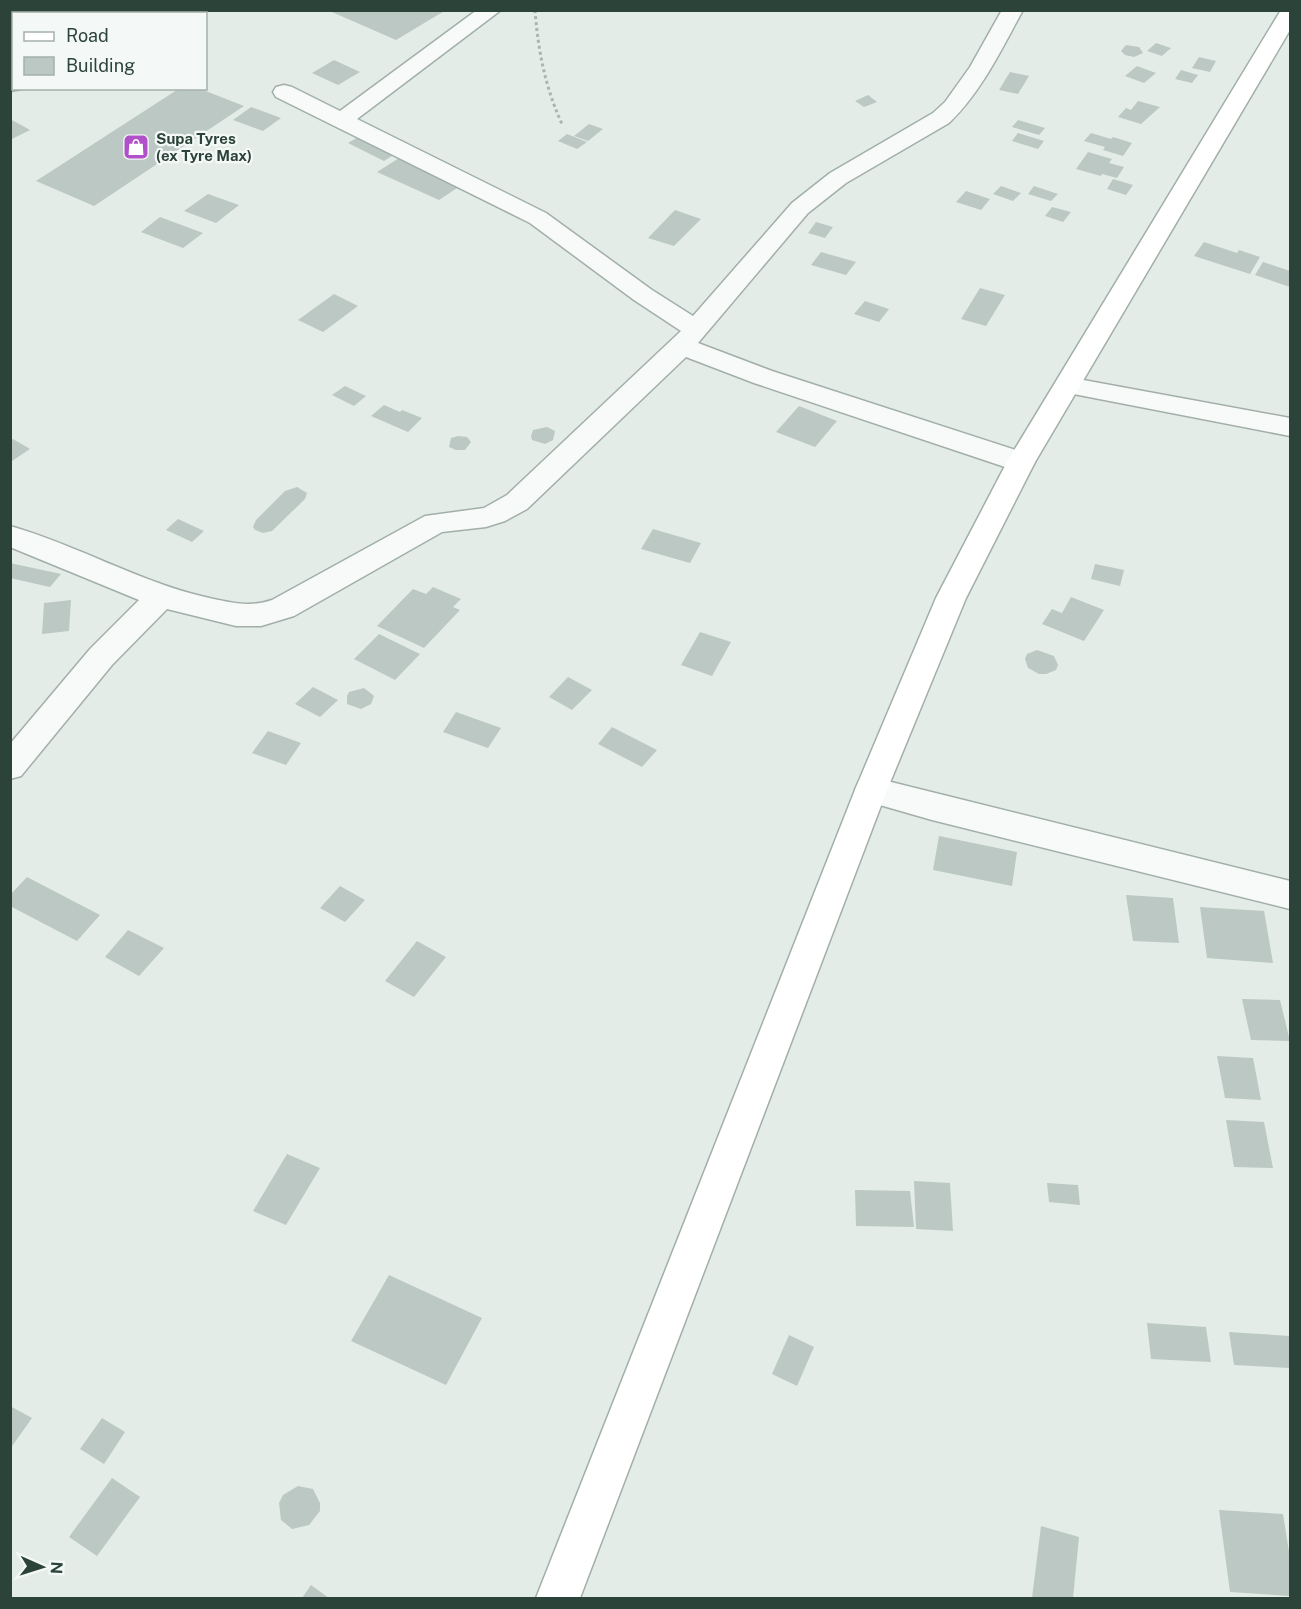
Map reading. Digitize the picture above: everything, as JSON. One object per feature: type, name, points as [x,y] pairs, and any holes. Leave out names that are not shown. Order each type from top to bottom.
[{"type":"street","points":[[342,120],[491,10]]},
{"type":"street","points":[[10,536],[161,597],[236,615],[261,615],[283,608],[435,524],[452,520],[476,521],[500,513],[517,502],[688,338],[800,208],[838,178],[932,124],[952,108],[977,72],[1012,11]]},
{"type":"street","points":[[558,1599],[871,790],[951,598],[1021,462],[1290,12]]},
{"type":"street","points":[[284,92],[538,218],[643,295],[688,338],[764,377],[1021,462]]},
{"type":"street","points":[[1067,386],[1290,427]]},
{"type":"street","points":[[10,767],[103,654],[137,618],[161,597]]},
{"type":"street","points":[[871,790],[1290,895]]},
{"type":"path","points":[[535,10],[538,53],[550,101],[562,124]]},
{"type":"building","points":[[335,10],[446,10],[396,40],[332,12]]},
{"type":"building","points":[[1156,43],[1171,48],[1162,56],[1147,51]]},
{"type":"building","points":[[1126,45],[1139,47],[1143,53],[1134,57],[1125,55],[1121,51]]},
{"type":"building","points":[[1199,57],[1216,61],[1210,72],[1192,68]]},
{"type":"building","points":[[334,60],[360,72],[338,85],[312,73]]},
{"type":"building","points":[[1137,66],[1156,73],[1144,83],[1125,76]]},
{"type":"building","points":[[1181,70],[1198,75],[1192,83],[1175,79]]},
{"type":"building","points":[[1010,72],[1029,76],[1018,94],[999,90]]},
{"type":"building","points":[[177,90],[203,90],[244,106],[94,206],[36,181]]},
{"type":"building","points":[[868,95],[877,102],[864,107],[855,101]]},
{"type":"building","points":[[1138,101],[1160,107],[1141,124],[1118,117],[1126,108],[1131,110]]},
{"type":"building","points":[[251,107],[281,118],[263,131],[233,120]]},
{"type":"building","points":[[10,119],[30,130],[10,140]]},
{"type":"building","points":[[1018,120],[1045,128],[1039,135],[1012,127]]},
{"type":"building","points":[[589,124],[603,129],[588,141],[574,136]]},
{"type":"building","points":[[367,132],[403,149],[384,161],[348,143]]},
{"type":"building","points":[[1018,133],[1044,141],[1038,149],[1012,141]]},
{"type":"building","points":[[1091,133],[1132,143],[1123,156],[1103,150],[1105,147],[1084,141]]},
{"type":"building","points":[[567,134],[587,142],[577,149],[558,141]]},
{"type":"building","points":[[1088,152],[1112,159],[1109,163],[1124,167],[1117,178],[1076,169]]},
{"type":"building","points":[[407,153],[469,180],[439,200],[377,172]]},
{"type":"building","points":[[1113,179],[1133,185],[1126,195],[1107,189]]},
{"type":"building","points":[[1001,186],[1021,193],[1013,201],[993,194]]},
{"type":"building","points":[[1034,186],[1058,194],[1051,201],[1028,194]]},
{"type":"building","points":[[966,191],[990,199],[981,210],[956,202]]},
{"type":"building","points":[[208,194],[239,205],[216,223],[184,211]]},
{"type":"building","points":[[1052,207],[1071,212],[1063,222],[1045,216]]},
{"type":"building","points":[[675,210],[701,219],[674,246],[648,238]]},
{"type":"building","points":[[160,217],[203,233],[183,248],[141,232]]},
{"type":"building","points":[[816,222],[833,227],[825,238],[808,233]]},
{"type":"building","points":[[1204,242],[1237,253],[1239,250],[1260,257],[1250,274],[1194,256]]},
{"type":"building","points":[[821,252],[856,262],[846,275],[811,265]]},
{"type":"building","points":[[1263,262],[1290,271],[1290,287],[1255,275]]},
{"type":"building","points":[[980,288],[1005,295],[986,326],[961,319]]},
{"type":"building","points":[[334,294],[358,306],[323,332],[298,320]]},
{"type":"building","points":[[865,301],[889,309],[879,322],[854,314]]},
{"type":"building","points":[[345,386],[366,396],[354,406],[332,395]]},
{"type":"building","points":[[384,405],[422,418],[408,432],[371,416]]},
{"type":"building","points":[[799,406],[837,421],[815,447],[776,432]]},
{"type":"building","points":[[547,427],[555,431],[553,440],[545,444],[532,440],[533,430]]},
{"type":"building","points":[[467,437],[471,442],[465,450],[449,447],[451,438]]},
{"type":"building","points":[[13,439],[30,449],[12,461],[10,460],[10,441]]},
{"type":"building","points":[[297,487],[307,493],[305,499],[272,531],[263,533],[255,530],[253,527],[256,520],[285,491]]},
{"type":"building","points":[[178,519],[204,531],[192,542],[166,530]]},
{"type":"building","points":[[653,529],[701,543],[690,563],[641,549]]},
{"type":"building","points":[[10,563],[61,574],[50,587],[10,578]]},
{"type":"building","points":[[1095,564],[1124,570],[1120,586],[1091,579]]},
{"type":"building","points":[[433,587],[461,599],[453,607],[460,610],[424,648],[377,626],[413,589],[426,594]]},
{"type":"building","points":[[1071,597],[1104,610],[1084,641],[1042,624],[1052,609],[1062,613]]},
{"type":"building","points":[[71,600],[69,631],[42,634],[44,603]]},
{"type":"building","points":[[700,632],[731,642],[712,676],[681,665]]},
{"type":"building","points":[[379,634],[420,654],[395,680],[354,659]]},
{"type":"building","points":[[1037,650],[1054,656],[1058,665],[1056,670],[1039,674],[1028,668],[1025,659],[1027,654]]},
{"type":"building","points":[[568,677],[592,690],[572,710],[549,697]]},
{"type":"building","points":[[313,687],[338,700],[320,717],[295,704]]},
{"type":"building","points":[[364,688],[374,696],[371,704],[361,709],[347,704],[349,692]]},
{"type":"building","points":[[456,712],[501,728],[488,748],[443,732]]},
{"type":"building","points":[[612,727],[657,750],[642,767],[598,744]]},
{"type":"building","points":[[268,731],[301,743],[286,765],[252,753]]},
{"type":"building","points":[[939,836],[1017,852],[1012,886],[933,870]]},
{"type":"building","points":[[27,877],[100,915],[77,941],[10,906],[10,895]]},
{"type":"building","points":[[340,886],[365,900],[345,922],[320,908]]},
{"type":"building","points":[[1126,895],[1173,898],[1179,943],[1133,941]]},
{"type":"building","points":[[1200,907],[1264,911],[1273,963],[1207,958]]},
{"type":"building","points":[[128,930],[164,948],[139,976],[105,957]]},
{"type":"building","points":[[417,941],[446,957],[414,997],[385,981]]},
{"type":"building","points":[[1242,999],[1280,1000],[1290,1041],[1251,1040]]},
{"type":"building","points":[[1217,1056],[1253,1058],[1261,1100],[1225,1098]]},
{"type":"building","points":[[1226,1120],[1264,1122],[1273,1168],[1234,1167]]},
{"type":"building","points":[[287,1154],[320,1168],[286,1225],[253,1211]]},
{"type":"building","points":[[914,1181],[950,1183],[953,1231],[916,1229]]},
{"type":"building","points":[[1047,1183],[1078,1185],[1080,1205],[1049,1202]]},
{"type":"building","points":[[855,1190],[910,1191],[914,1227],[856,1226]]},
{"type":"building","points":[[389,1275],[482,1318],[446,1385],[351,1341]]},
{"type":"building","points":[[1147,1323],[1206,1327],[1211,1362],[1151,1359]]},
{"type":"building","points":[[1229,1332],[1290,1336],[1290,1368],[1234,1365]]},
{"type":"building","points":[[789,1335],[814,1347],[797,1386],[772,1374]]},
{"type":"building","points":[[10,1406],[32,1418],[10,1449]]},
{"type":"building","points":[[102,1418],[125,1432],[104,1464],[80,1449]]},
{"type":"building","points":[[112,1478],[140,1497],[97,1556],[69,1537]]},
{"type":"building","points":[[298,1486],[313,1489],[320,1503],[320,1511],[309,1525],[292,1529],[281,1520],[279,1503],[283,1495]]},
{"type":"building","points":[[1219,1510],[1283,1514],[1290,1558],[1290,1596],[1230,1592]]},
{"type":"building","points":[[1041,1526],[1079,1537],[1073,1598],[1032,1598]]},
{"type":"building","points":[[311,1585],[329,1598],[302,1598]]},
{"type":"place","name":"Supa Tyres (ex Tyre Max)","points":[[136,147]]}]
